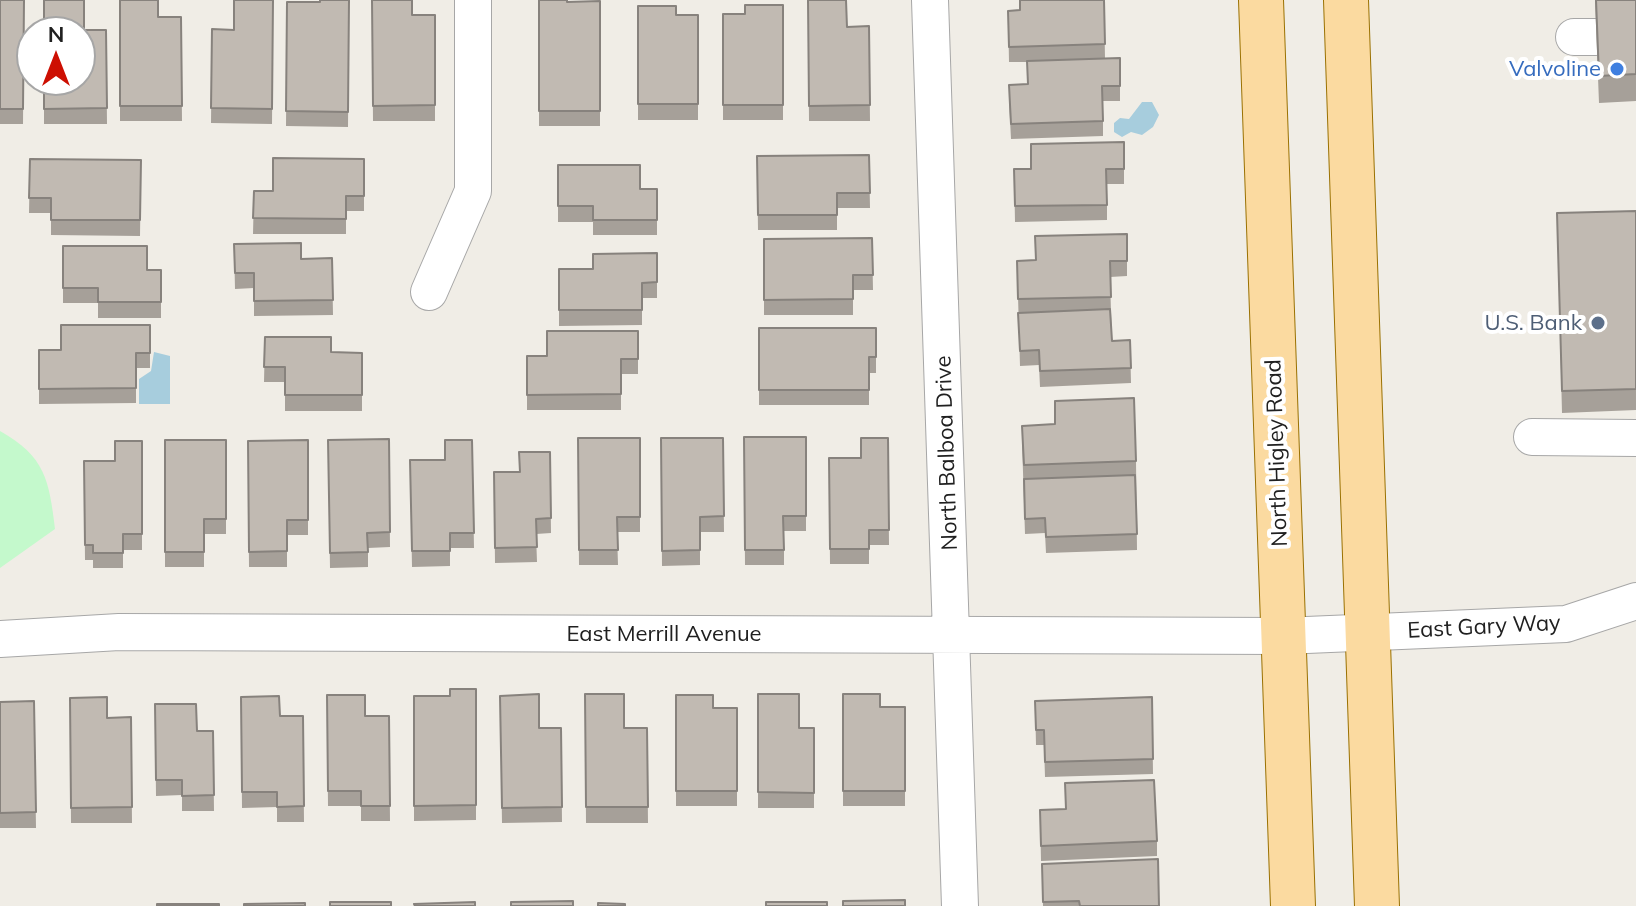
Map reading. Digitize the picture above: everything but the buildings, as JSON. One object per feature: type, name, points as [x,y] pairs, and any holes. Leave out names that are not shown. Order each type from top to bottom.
[{"type":"main road","name":"North Higley Road","points":[[1261,0],[1293,906]]},
{"type":"main road","points":[[1346,0],[1348,634],[1377,906]]},
{"type":"street","points":[[429,292],[473,191],[473,0]]},
{"type":"street","name":"North Balboa Drive","points":[[930,0],[960,906]]},
{"type":"street","points":[[1532,437],[1636,438]]},
{"type":"street","name":"East Gary Way","points":[[1348,634],[1566,624],[1636,601]]},
{"type":"street","name":"East Merrill Avenue","points":[[0,639],[119,632],[1348,634]]},
{"type":"green space","points":[[0,431],[15,440],[36,460],[47,483],[55,529],[0,568]]},
{"type":"water","points":[[1142,102],[1152,102],[1159,115],[1153,127],[1142,135],[1131,132],[1122,137],[1114,132],[1114,123],[1120,118],[1129,119]]},
{"type":"water","points":[[154,352],[170,356],[170,404],[139,404],[139,379],[151,371]]},
{"type":"place","name":"Valvoline","points":[[1617,69]]},
{"type":"place","name":"U.S. Bank","points":[[1598,323]]}]
